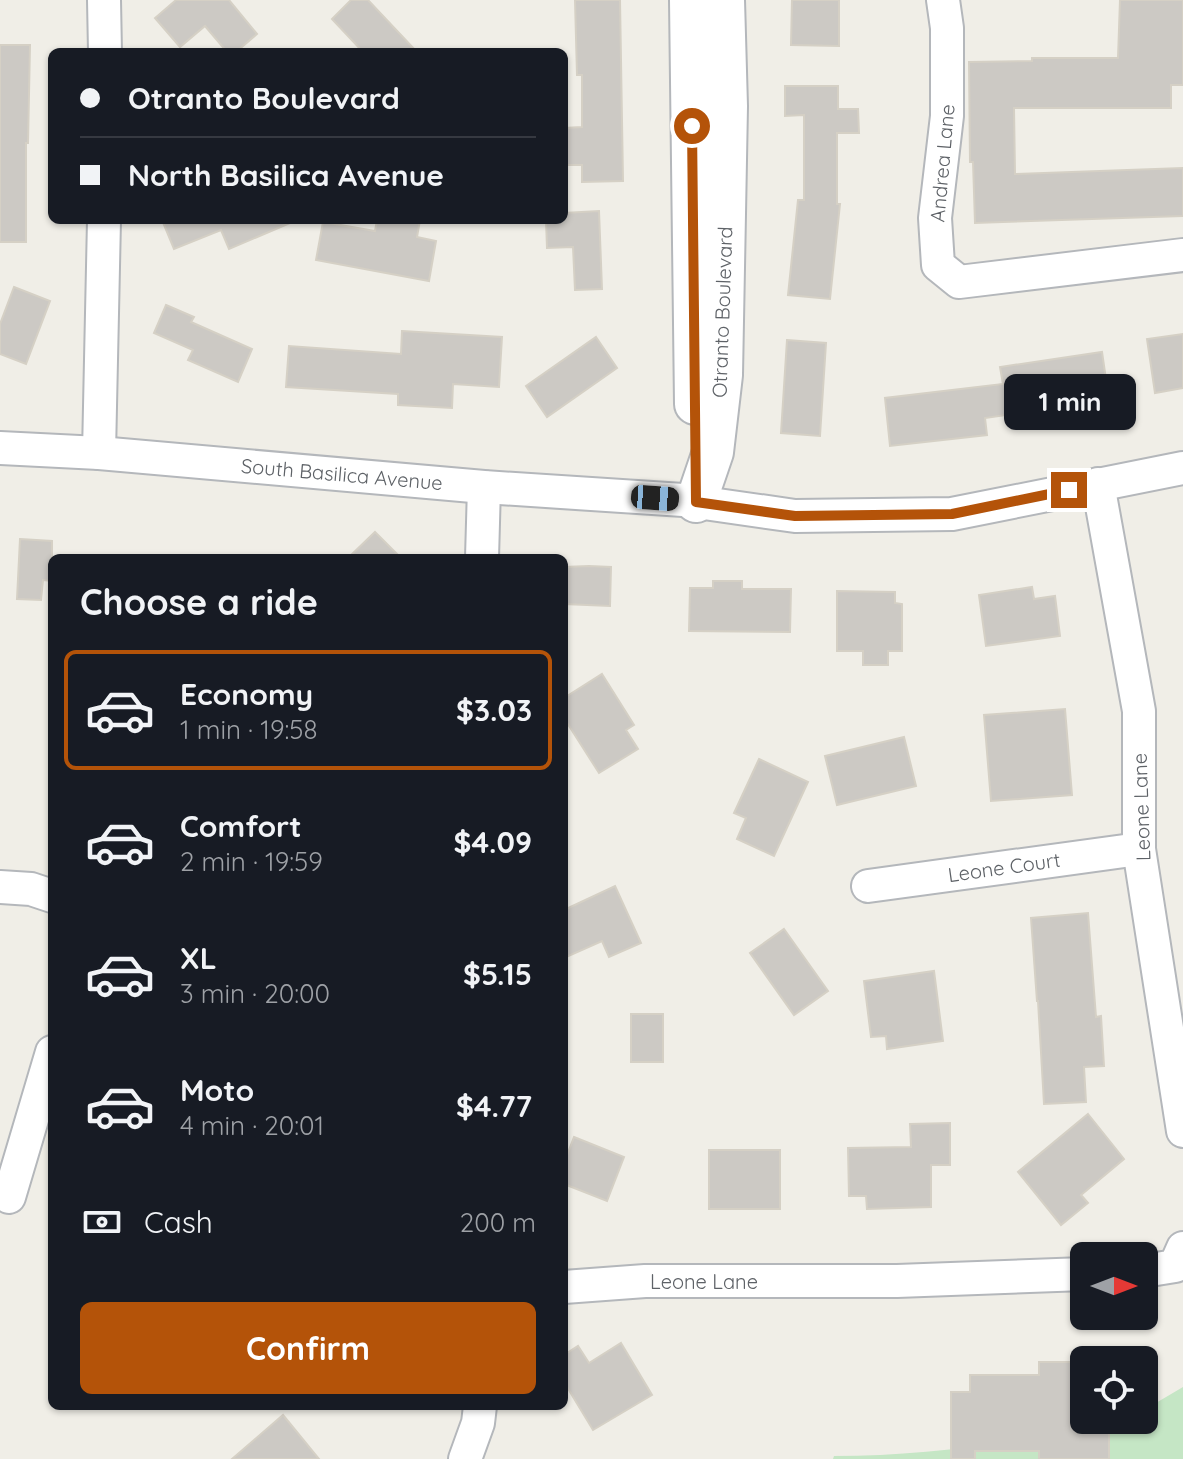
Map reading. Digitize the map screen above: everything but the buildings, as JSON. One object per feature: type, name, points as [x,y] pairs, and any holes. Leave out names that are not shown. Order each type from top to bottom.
[{"type":"street","points":[[104,0],[105,48]]},
{"type":"street","name":"Otranto Boulevard","points":[[690,0],[690,501]]},
{"type":"street","name":"Otranto Boulevard","points":[[690,501],[713,452],[722,375],[727,106],[724,0]]},
{"type":"street","name":"Andrea Lane","points":[[943,0],[947,28],[947,116],[935,218],[938,265],[959,282],[1183,255]]},
{"type":"street","points":[[99,453],[104,224]]},
{"type":"street","name":"South Basilica Avenue","points":[[0,448],[99,453],[484,487],[690,501],[795,516],[952,514],[1183,468]]},
{"type":"street","name":"Leone Lane","points":[[1098,484],[1139,711],[1139,849],[1183,1131]]},
{"type":"street","points":[[482,554],[484,487]]},
{"type":"street","name":"Leone Court","points":[[868,886],[1139,849]]},
{"type":"street","points":[[0,887],[31,889],[48,895]]},
{"type":"street","points":[[9,1197],[48,1065]]},
{"type":"street","points":[[1158,1269],[1175,1266],[1183,1248]]},
{"type":"street","name":"Leone Lane","points":[[568,1287],[645,1281],[897,1281],[1070,1275]]},
{"type":"street","points":[[465,1459],[480,1410]]},
{"type":"green space","points":[[1183,1387],[1183,1459],[833,1459],[834,1456],[915,1453],[1070,1432],[1158,1434],[1158,1402]]},
{"type":"route","points":[[692,126],[696,502],[795,516],[952,514],[1069,490]]}]
